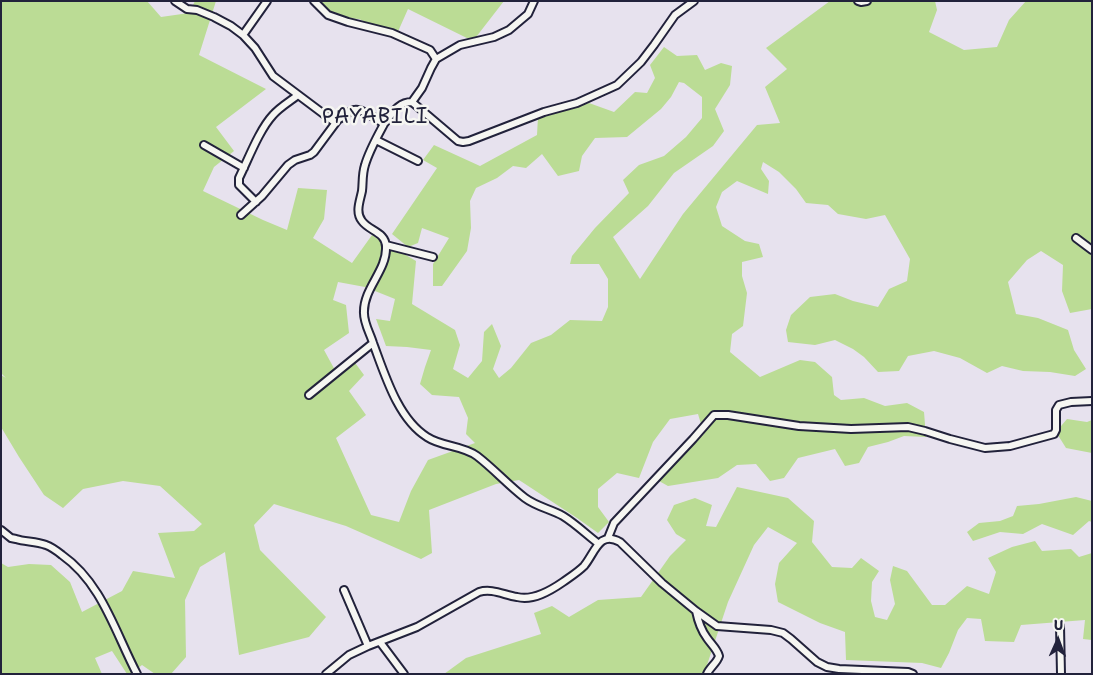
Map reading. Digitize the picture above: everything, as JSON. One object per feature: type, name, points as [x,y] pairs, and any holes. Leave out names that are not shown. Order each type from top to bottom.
[{"type":"street","points":[[175,1],[187,8],[197,10],[231,26],[255,48],[273,76],[333,121],[337,121]]},
{"type":"street","points":[[243,35],[267,1]]},
{"type":"street","points":[[314,1],[328,15],[392,33],[430,50],[436,60]]},
{"type":"street","points":[[412,102],[422,88],[436,60],[460,45],[494,37],[509,30],[528,14],[534,1]]},
{"type":"street","points":[[599,544],[564,517],[536,505],[526,498],[472,453],[434,441],[418,430],[394,397],[364,317],[364,305],[367,296],[386,252],[384,238],[361,220],[358,211],[365,163],[384,124],[406,102],[412,102],[458,141],[463,142],[544,112],[578,102],[617,84],[641,62],[675,15],[694,1]]},
{"type":"street","points":[[858,1],[867,1]]},
{"type":"street","points":[[256,202],[239,185],[238,178],[264,127],[281,108],[298,95]]},
{"type":"street","points":[[241,215],[262,196],[288,165],[314,152],[337,121],[353,110],[361,110],[384,124]]},
{"type":"street","points":[[376,140],[418,161]]},
{"type":"street","points":[[204,145],[244,168]]},
{"type":"street","points":[[1076,238],[1092,250]]},
{"type":"street","points":[[386,244],[434,257]]},
{"type":"street","points":[[309,395],[373,343]]},
{"type":"street","points":[[608,538],[614,523],[714,415],[728,415],[799,426],[850,429],[908,427],[925,430],[950,440],[992,448],[1010,446],[1054,434],[1056,430],[1057,406],[1065,403],[1092,401]]},
{"type":"street","points":[[1,530],[16,539],[47,545],[80,570],[97,592],[136,674]]},
{"type":"street","points":[[326,674],[349,655],[417,627],[484,590],[518,598],[542,594],[558,586],[579,571],[590,559],[599,544],[608,538],[616,539],[620,542],[662,583],[717,626],[771,630],[782,633],[791,638],[817,662],[827,668],[908,672],[913,674]]},
{"type":"street","points":[[344,590],[368,646]]},
{"type":"street","points":[[696,611],[700,626],[719,656],[707,674]]},
{"type":"street","points":[[1060,626],[1061,674]]},
{"type":"street","points":[[380,642],[404,674]]},
{"type":"green space","points":[[1,1],[147,1],[161,17],[189,13],[195,1],[216,1],[199,55],[266,89],[216,127],[234,151],[214,167],[203,191],[287,230],[298,188],[327,190],[324,219],[313,238],[352,263],[372,235],[416,261],[412,304],[455,330],[460,345],[453,369],[468,378],[482,361],[484,332],[492,324],[501,346],[493,369],[499,378],[511,368],[531,343],[551,335],[570,320],[602,321],[608,307],[608,279],[599,264],[570,264],[572,256],[595,228],[629,193],[623,180],[639,165],[664,156],[686,137],[702,118],[702,97],[684,83],[679,82],[671,97],[661,109],[627,137],[595,138],[582,156],[579,171],[558,176],[542,154],[526,168],[513,166],[497,178],[476,188],[470,201],[471,228],[467,251],[442,286],[433,286],[433,264],[449,238],[422,228],[418,243],[408,247],[392,234],[437,168],[423,160],[434,145],[480,166],[537,135],[538,117],[589,103],[614,112],[635,92],[647,93],[655,78],[650,65],[664,47],[677,56],[697,55],[705,70],[721,63],[732,66],[730,85],[715,109],[724,131],[713,146],[674,173],[648,206],[613,237],[640,279],[683,214],[757,125],[780,123],[765,87],[787,69],[766,48],[830,1],[935,1],[937,10],[929,32],[964,50],[997,47],[1009,20],[1026,1],[1092,1],[1092,309],[1070,313],[1062,291],[1063,265],[1041,251],[1027,260],[1008,282],[1016,314],[1038,318],[1068,330],[1074,350],[1086,369],[1075,376],[1050,372],[1023,371],[1002,366],[987,373],[960,358],[934,351],[908,356],[899,371],[878,372],[864,357],[835,340],[815,345],[788,342],[786,330],[791,315],[810,297],[835,294],[878,307],[889,289],[907,281],[910,259],[885,215],[866,219],[838,214],[828,205],[806,203],[796,189],[779,172],[763,162],[761,169],[769,181],[768,194],[737,181],[722,192],[716,207],[722,226],[745,241],[759,244],[763,257],[742,262],[742,276],[747,293],[743,326],[732,334],[730,352],[760,377],[800,360],[815,362],[832,377],[834,395],[841,400],[864,398],[885,406],[907,403],[924,412],[926,437],[904,436],[868,447],[859,463],[845,466],[835,449],[798,458],[784,478],[770,481],[756,464],[737,465],[718,478],[668,486],[659,481],[667,468],[704,434],[698,414],[670,419],[653,442],[639,478],[617,473],[598,489],[598,507],[609,522],[598,533],[519,480],[496,484],[429,510],[432,553],[421,559],[346,526],[274,504],[254,525],[260,550],[326,617],[309,637],[239,655],[225,552],[200,567],[185,600],[186,657],[171,674],[155,674],[142,665],[131,674],[127,674],[112,651],[95,658],[102,674],[1,674],[1,563],[8,567],[29,564],[51,565],[70,582],[82,612],[122,591],[133,571],[175,578],[158,533],[194,531],[202,524],[160,486],[123,481],[83,489],[63,508],[44,495],[1,427],[1,375],[6,378],[1,373]],"holes":[[[338,282],[365,287],[395,299],[390,321],[376,319],[386,346],[431,350],[420,384],[432,395],[459,397],[468,418],[466,434],[475,443],[428,460],[411,491],[399,522],[371,515],[336,438],[366,415],[349,391],[364,375],[353,360],[336,372],[324,350],[349,333],[346,305],[333,300]]]},
{"type":"green space","points":[[315,1],[504,1],[473,41],[408,9],[396,36],[359,19],[331,17]]},
{"type":"green space","points":[[1067,419],[1087,422],[1092,420],[1092,453],[1066,448],[1056,432]]},
{"type":"green space","points":[[737,487],[788,498],[814,521],[812,542],[832,567],[852,568],[861,558],[879,571],[872,582],[871,601],[875,617],[887,620],[895,604],[890,580],[893,566],[907,571],[932,605],[945,605],[967,586],[989,594],[996,572],[988,558],[1012,547],[1035,541],[1042,551],[1071,549],[1079,557],[1092,553],[1092,640],[1083,639],[1085,620],[1021,625],[1014,642],[985,641],[981,619],[967,618],[958,630],[941,668],[922,663],[846,660],[845,632],[820,623],[778,602],[775,584],[779,563],[797,543],[768,527],[754,545],[728,602],[704,674],[444,674],[466,658],[541,634],[534,613],[552,606],[569,617],[598,600],[641,597],[670,556],[686,540],[676,534],[667,520],[674,505],[695,498],[712,505],[706,526],[716,527]]},
{"type":"green space","points":[[1076,497],[1092,501],[1092,522],[1089,521],[1073,535],[1042,524],[1023,534],[1000,532],[973,541],[967,532],[979,523],[1000,521],[1013,516],[1017,506]]},
{"type":"district","name":"PAYABILI","points":[[375,118]]}]
